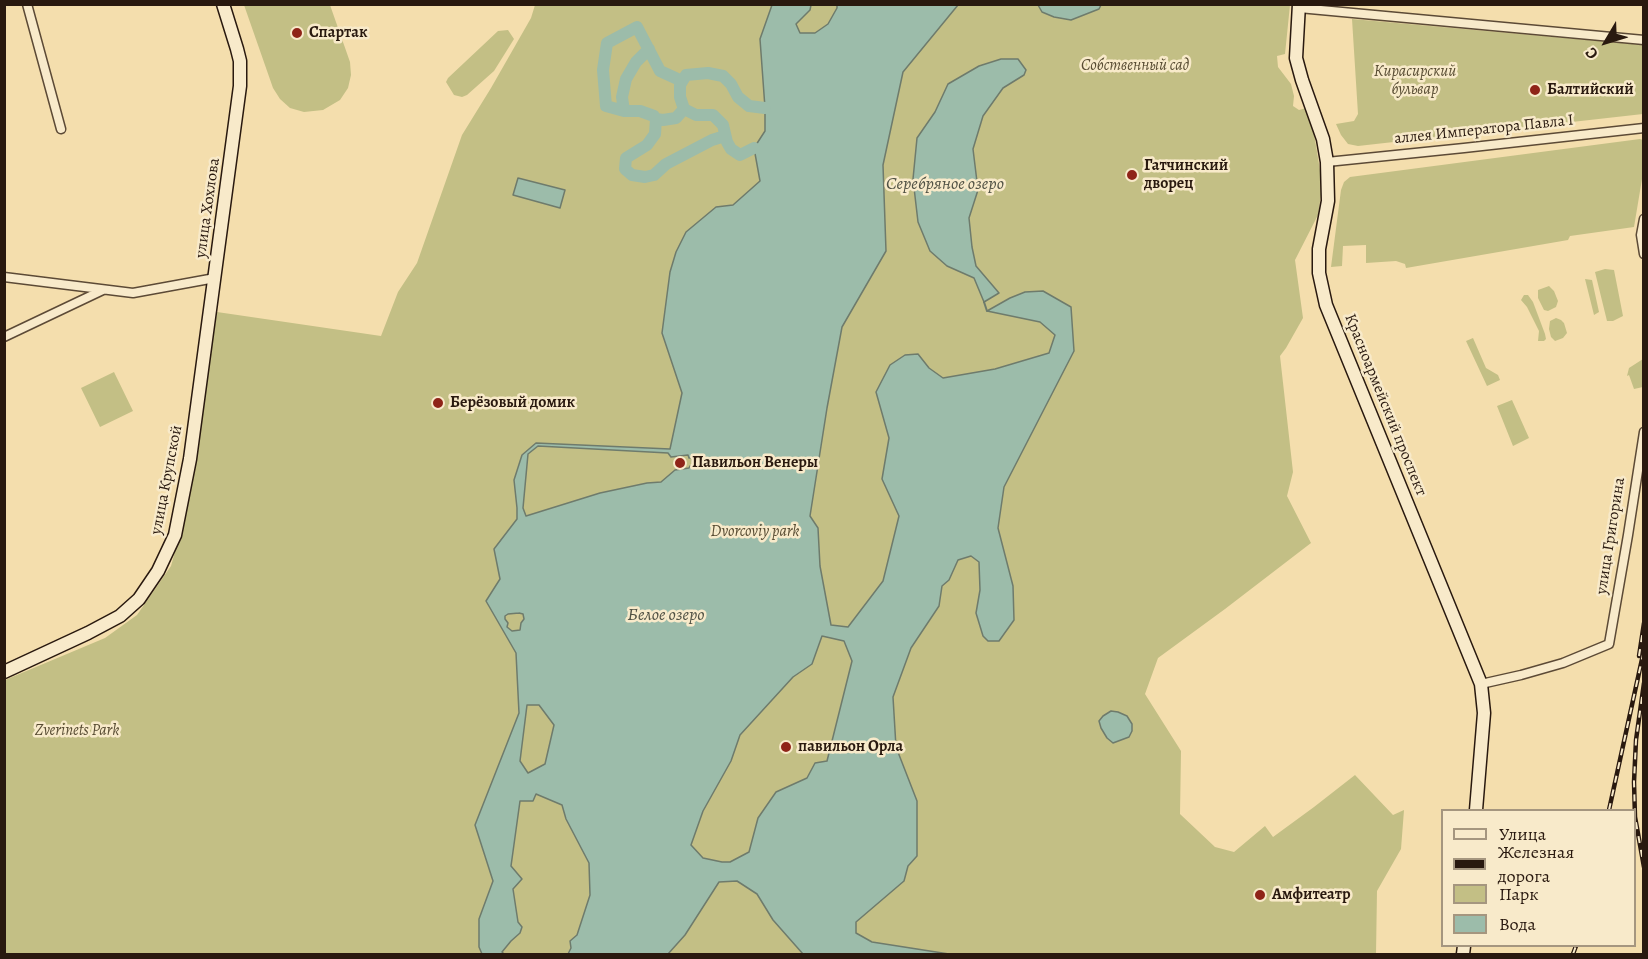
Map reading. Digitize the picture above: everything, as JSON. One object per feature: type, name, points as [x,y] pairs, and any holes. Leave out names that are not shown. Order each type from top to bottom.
[{"type":"main road","name":"улица Хохлова","points":[[215,278],[236,126],[240,74],[237,49],[224,4]]},
{"type":"main road","name":"Красноармейский проспект","points":[[1299,6],[1296,58],[1323,139],[1327,162],[1328,201],[1318,257],[1326,305],[1481,684],[1484,713],[1476,809]]},
{"type":"main road","name":"улица Крупской","points":[[4,672],[120,616],[139,598],[158,571],[175,535],[190,459],[215,278]]},
{"type":"street","points":[[27,4],[61,129]]},
{"type":"street","points":[[1299,6],[1644,40]]},
{"type":"street","name":"аллея Императора Павла I","points":[[1327,162],[1644,128]]},
{"type":"street","points":[[1644,219],[1641,235],[1644,254]]},
{"type":"street","name":"улица Хохлова","points":[[4,277],[133,293],[215,278]]},
{"type":"street","points":[[78,286],[83,293],[79,302]]},
{"type":"street","points":[[4,337],[104,290]]},
{"type":"street","name":"улица Григорина","points":[[1481,684],[1563,663],[1609,644],[1644,432]]},
{"type":"green space","name":"Спартак","points":[[244,5],[330,5],[350,62],[351,75],[348,88],[340,100],[323,110],[304,112],[290,108],[280,99],[273,88]]},
{"type":"green space","name":"Dvorcoviy park","points":[[535,5],[1290,5],[1285,54],[1277,56],[1278,67],[1291,84],[1294,96],[1293,106],[1299,110],[1306,108],[1314,134],[1320,170],[1321,195],[1318,215],[1295,260],[1303,318],[1280,356],[1293,472],[1287,496],[1311,543],[1158,658],[1145,694],[1181,751],[1180,814],[1215,847],[1234,852],[1265,826],[1273,837],[1355,775],[1393,815],[1404,810],[1401,849],[1377,891],[1376,954],[5,954],[5,680],[105,638],[137,615],[171,566],[187,509],[217,312],[381,336],[398,292],[417,263],[462,135],[531,18]]},
{"type":"green space","name":"Кирасирский бульвар","points":[[1352,19],[1643,45],[1643,114],[1358,146],[1348,144],[1336,124],[1354,121],[1358,114]]},
{"type":"green space","points":[[508,30],[514,39],[494,71],[467,95],[462,97],[454,95],[446,82],[448,78],[498,31]]},
{"type":"green space","points":[[1643,140],[1643,173],[1634,227],[1570,236],[1568,240],[1406,268],[1405,264],[1396,261],[1366,263],[1366,245],[1343,246],[1342,266],[1331,267],[1341,190],[1344,182],[1350,177]]},
{"type":"green space","points":[[1605,269],[1614,270],[1623,316],[1613,321],[1607,321],[1595,272]]},
{"type":"green space","points":[[1585,279],[1592,280],[1599,312],[1594,315]]},
{"type":"green space","points":[[1549,286],[1558,301],[1556,307],[1548,311],[1544,310],[1538,298],[1538,290]]},
{"type":"green space","points":[[1524,295],[1528,295],[1533,302],[1545,334],[1544,341],[1538,341],[1539,331],[1521,300]]},
{"type":"green space","points":[[1556,318],[1564,323],[1567,333],[1563,338],[1555,341],[1549,329],[1550,321]]},
{"type":"green space","points":[[1473,338],[1486,368],[1498,375],[1500,380],[1487,386],[1466,341]]},
{"type":"green space","points":[[1643,359],[1643,387],[1634,389],[1629,375],[1627,376],[1629,368]]},
{"type":"green space","points":[[114,372],[133,411],[100,427],[81,388]]},
{"type":"green space","points":[[1512,400],[1529,438],[1513,446],[1497,406]]},
{"type":"water","name":"Белое озеро","points":[[772,5],[811,5],[810,10],[796,24],[800,33],[815,33],[828,24],[837,5],[958,5],[903,72],[883,165],[886,251],[842,327],[810,516],[818,528],[820,566],[831,625],[848,627],[883,581],[899,516],[882,479],[889,438],[876,392],[890,365],[905,355],[918,354],[929,368],[943,378],[995,369],[1049,353],[1055,335],[1040,322],[987,311],[1025,292],[1043,291],[1071,307],[1074,351],[1004,487],[998,528],[1013,586],[1014,620],[999,641],[988,641],[983,636],[976,613],[980,590],[979,562],[971,556],[958,560],[949,580],[942,586],[939,606],[911,648],[893,697],[896,747],[917,801],[917,856],[908,866],[904,881],[856,922],[856,933],[872,942],[949,954],[803,954],[773,920],[757,894],[737,881],[719,882],[685,935],[668,954],[568,954],[571,948],[570,941],[577,935],[590,895],[589,863],[566,819],[562,805],[536,794],[533,801],[520,801],[511,866],[522,879],[513,889],[518,922],[522,927],[520,933],[502,952],[504,954],[482,954],[479,947],[479,919],[493,881],[475,825],[519,713],[516,653],[486,601],[500,579],[494,549],[517,519],[514,480],[522,455],[536,443],[670,449],[682,393],[662,333],[670,272],[676,252],[686,232],[716,207],[733,205],[760,181],[754,148],[765,131],[760,39]],"holes":[[[538,446],[668,453],[671,457],[688,455],[692,458],[693,465],[689,468],[675,470],[661,482],[600,493],[526,516],[523,508],[528,454]],[[523,614],[524,619],[520,630],[512,631],[507,627],[505,616]],[[822,636],[844,641],[852,661],[827,761],[815,763],[807,778],[776,792],[758,818],[749,852],[730,862],[703,858],[691,845],[703,811],[731,761],[740,735],[793,677],[812,664]],[[527,705],[539,705],[554,725],[545,764],[528,773],[520,761]]]},
{"type":"water","points":[[1038,5],[1101,5],[1099,9],[1071,20],[1042,12]]},
{"type":"water","name":"Серебряное озеро","points":[[1001,59],[1018,59],[1026,70],[1024,75],[1003,88],[983,116],[973,149],[978,190],[969,218],[972,247],[976,266],[999,293],[984,302],[974,278],[947,266],[930,251],[918,222],[913,179],[917,138],[935,112],[948,84],[979,66]]},
{"type":"water","points":[[518,178],[565,190],[560,208],[513,195]]},
{"type":"water","points":[[1111,711],[1127,716],[1132,724],[1129,737],[1113,743],[1107,738],[1099,721]]},
{"type":"waterway","points":[[682,81],[660,71],[637,27],[607,43],[603,70],[606,106],[624,111],[640,111],[663,120],[676,118],[684,109]]},
{"type":"waterway","points":[[624,111],[622,97],[626,79],[636,62],[649,49]]},
{"type":"waterway","points":[[754,148],[740,155],[731,149],[723,125],[713,115],[696,115],[684,109],[680,97],[680,85],[686,75],[708,73],[723,76],[731,84],[738,97],[749,106],[765,108]]},
{"type":"waterway","points":[[656,119],[655,134],[647,145],[626,158],[625,169],[632,175],[645,177],[654,175],[666,164],[712,140],[725,136]]},
{"type":"waterway","points":[[984,302],[987,311]]},
{"type":"railway","points":[[1639,656],[1644,623]]},
{"type":"railway","points":[[1609,809],[1644,650]]},
{"type":"railway","points":[[1635,809],[1636,740],[1644,683]]},
{"type":"railway","points":[[1636,823],[1644,867]]},
{"type":"railway","points":[[1573,954],[1576,947]]},
{"type":"place","name":"Спартак","points":[[297,33]]},
{"type":"place","name":"Балтийский","points":[[1535,90]]},
{"type":"place","name":"Гатчинский дворец","points":[[1132,175]]},
{"type":"place","name":"Берёзовый домик","points":[[438,403]]},
{"type":"place","name":"Павильон Венеры","points":[[680,463]]},
{"type":"place","name":"павильон Орла","points":[[786,747]]},
{"type":"place","name":"Амфитеатр","points":[[1260,895]]},
{"type":"park label","name":"Собственный сад","points":[[1135,66]]},
{"type":"park label","name":"Zverinets Park","points":[[77,731]]}]
